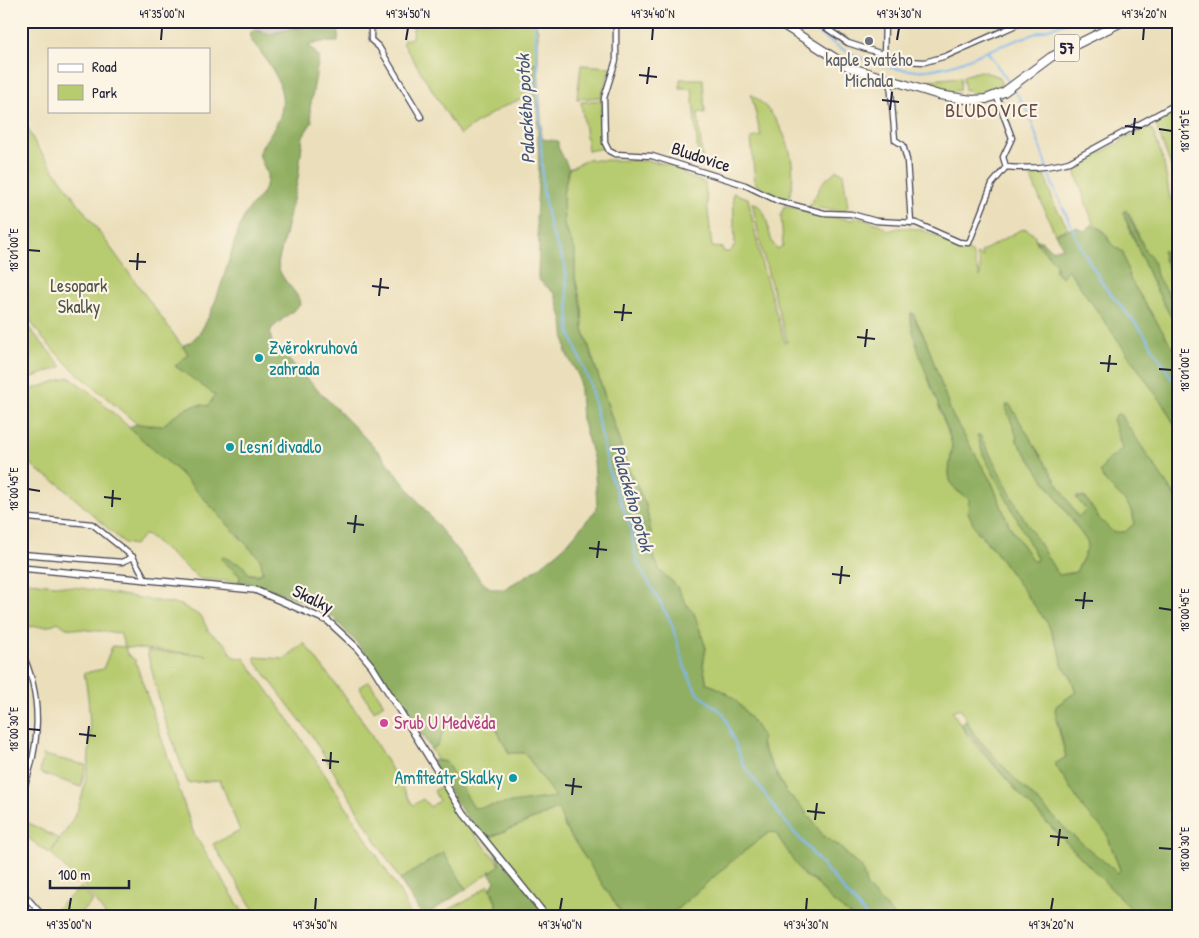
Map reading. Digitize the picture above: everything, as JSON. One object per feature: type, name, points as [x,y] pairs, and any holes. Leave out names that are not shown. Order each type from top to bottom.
[{"type":"main road","name":"57","points":[[777,21],[842,64],[954,99],[978,100],[996,96],[1012,87],[1051,57],[1108,25],[1124,21]]},
{"type":"street","points":[[371,21],[371,40],[380,48],[421,117]]},
{"type":"street","name":"Bludovice","points":[[616,21],[616,60],[604,98],[605,142],[609,151],[615,154],[652,156],[745,185],[778,201],[824,213],[851,214],[893,223],[911,223],[937,230],[959,242],[969,243],[992,184],[1006,167],[1003,156],[1012,138],[996,96]]},
{"type":"street","points":[[816,21],[848,43],[904,61],[925,62],[973,46],[1025,21]]},
{"type":"street","points":[[884,56],[885,21]]},
{"type":"street","points":[[890,80],[895,140],[903,146],[908,166],[911,223]]},
{"type":"street","points":[[1006,167],[1035,168],[1069,162],[1178,103]]},
{"type":"street","points":[[21,509],[29,518],[92,524],[133,557],[146,580]]},
{"type":"street","points":[[21,554],[122,562],[133,557]]},
{"type":"street","name":"Skalky","points":[[21,568],[255,590],[328,621],[357,648],[372,666],[464,814],[547,917]]},
{"type":"street","points":[[21,651],[31,677],[37,714],[35,748],[23,783],[21,795]]},
{"type":"street","points":[[21,891],[44,917]]},
{"type":"shaded area","points":[[255,21],[292,21],[291,30],[270,34],[260,33],[255,30]]},
{"type":"green space","points":[[292,21],[339,21],[339,27],[303,26],[291,30]]},
{"type":"green space","points":[[414,21],[535,21],[538,31],[538,63],[523,64],[533,75],[536,84],[534,98],[526,98],[506,105],[460,135],[403,43],[404,40],[412,38]]},
{"type":"green space","points":[[303,26],[339,27],[338,42],[322,42],[309,45],[319,57],[310,109],[312,122],[303,136],[298,179],[278,264],[282,276],[297,295],[300,305],[272,328],[270,333],[272,343],[379,452],[484,584],[492,589],[504,589],[536,570],[564,547],[595,511],[597,504],[594,461],[582,419],[579,377],[566,353],[563,321],[555,294],[539,280],[538,276],[539,244],[536,220],[539,168],[537,104],[534,98],[536,83],[530,71],[522,64],[538,63],[542,139],[558,141],[558,147],[569,169],[563,194],[564,226],[575,250],[575,277],[582,309],[583,329],[627,465],[646,505],[651,534],[648,545],[660,571],[676,585],[688,607],[694,613],[706,648],[703,665],[707,684],[725,692],[746,712],[763,737],[761,745],[786,792],[802,807],[824,837],[839,846],[853,861],[861,866],[867,887],[895,917],[852,917],[830,899],[814,880],[803,875],[775,832],[768,833],[732,861],[668,917],[624,917],[565,827],[558,809],[488,838],[552,917],[501,917],[491,888],[495,881],[489,873],[500,865],[494,851],[464,814],[431,760],[446,762],[474,808],[555,797],[525,753],[509,753],[492,721],[447,721],[438,745],[431,749],[374,662],[333,617],[294,598],[256,584],[239,582],[240,576],[221,559],[223,557],[242,565],[249,574],[258,575],[263,572],[260,559],[180,473],[128,427],[137,424],[162,426],[189,407],[208,406],[215,395],[175,366],[188,354],[183,345],[194,339],[204,326],[220,288],[244,217],[260,197],[267,182],[267,174],[259,154],[264,142],[277,123],[281,111],[281,89],[272,68],[250,39],[251,32],[255,30],[270,34]]},
{"type":"green space","points":[[581,65],[611,67],[601,97],[577,99]]},
{"type":"green space","points":[[980,71],[998,76],[1003,87],[972,94],[969,90],[965,90],[963,76]]},
{"type":"green space","points":[[961,77],[960,90],[953,93],[932,88],[927,83],[929,80]]},
{"type":"green space","points":[[680,79],[703,79],[705,113],[698,112],[703,167],[699,167],[692,88],[680,88]]},
{"type":"green space","points":[[751,94],[772,115],[786,141],[791,155],[793,170],[789,199],[770,195],[755,182],[751,138],[761,136]]},
{"type":"green space","points":[[602,100],[604,148],[588,151],[581,102]]},
{"type":"green space","points":[[1178,107],[1178,185],[1155,123]]},
{"type":"green space","name":"Lesopark Skalky","points":[[21,114],[36,145],[188,354],[175,366],[191,377],[257,338],[208,406],[189,407],[162,426],[137,424],[68,365],[44,340],[21,308]]},
{"type":"green space","points":[[1145,128],[1152,129],[1163,159],[1170,198],[1178,212],[1178,272],[1165,252],[1163,258],[1178,283],[1178,310],[1158,278],[1152,259],[1145,250],[1129,213],[1124,216],[1153,284],[1178,329],[1178,356],[1130,279],[1119,249],[1112,246],[1105,232],[1093,223],[1076,174],[1077,166]]},
{"type":"green space","points":[[588,159],[655,162],[679,169],[686,176],[705,183],[712,247],[723,248],[724,252],[730,252],[735,245],[733,193],[748,198],[762,265],[785,343],[787,342],[762,251],[752,202],[763,211],[773,243],[777,249],[783,246],[781,215],[784,206],[807,210],[807,213],[852,220],[856,217],[879,224],[889,231],[909,228],[931,233],[972,253],[980,277],[980,265],[976,254],[983,257],[981,252],[1020,230],[1026,229],[1034,234],[1038,245],[1056,264],[1056,272],[1062,277],[1067,268],[1164,406],[1178,431],[1178,501],[1172,490],[1113,419],[1123,449],[1116,454],[1102,478],[1127,504],[1131,510],[1134,524],[1125,532],[1113,533],[1098,517],[1085,497],[1076,497],[1086,510],[1078,518],[1010,405],[1006,410],[1016,429],[1017,441],[1088,543],[1087,550],[1076,572],[1060,575],[1054,568],[1020,512],[984,442],[977,435],[1037,558],[1036,561],[1033,561],[1009,525],[992,483],[952,415],[926,340],[913,313],[910,314],[922,359],[952,444],[949,474],[957,491],[970,500],[968,512],[979,535],[995,551],[1048,624],[1061,655],[1062,665],[1070,675],[1076,692],[1056,706],[1056,720],[1066,757],[1055,764],[1085,811],[1106,832],[1120,870],[1118,874],[1073,836],[1009,773],[974,734],[960,708],[952,711],[968,736],[1023,798],[1139,917],[895,917],[867,887],[862,872],[856,864],[839,846],[824,837],[802,807],[786,792],[761,744],[762,737],[745,712],[725,692],[707,684],[703,665],[706,648],[694,613],[688,607],[676,585],[660,571],[648,544],[651,534],[646,505],[627,465],[583,328],[582,309],[575,277],[575,250],[564,226],[563,194],[569,169]]},
{"type":"green space","points":[[837,170],[843,173],[848,207],[844,211],[809,207],[823,182]]},
{"type":"green space","points":[[1043,170],[1054,204],[1068,228],[1055,234],[1028,171]]},
{"type":"green space","points":[[1126,210],[1145,250],[1152,258],[1158,278],[1178,310],[1178,329],[1147,269],[1124,214]]},
{"type":"green space","points":[[1092,225],[1101,229],[1112,245],[1123,252],[1130,279],[1178,356],[1178,431],[1164,406],[1068,269],[1062,277],[1056,272],[1056,264],[1035,239],[1043,242],[1051,250],[1063,247],[1055,234],[1076,227],[1084,231]]},
{"type":"green space","points":[[1162,251],[1165,251],[1178,272],[1178,283],[1169,270]]},
{"type":"green space","points":[[911,312],[926,340],[952,415],[992,483],[1009,525],[1033,561],[1036,561],[1037,558],[983,454],[977,435],[980,435],[1019,510],[1057,573],[1060,575],[1076,572],[1088,543],[1017,441],[1006,405],[1010,405],[1078,517],[1086,510],[1076,497],[1085,497],[1098,517],[1113,532],[1125,532],[1134,524],[1133,516],[1126,502],[1109,485],[1100,472],[1107,461],[1122,449],[1113,419],[1117,414],[1120,414],[1178,501],[1178,917],[1139,917],[1023,798],[961,725],[965,720],[974,734],[1009,773],[1073,836],[1118,873],[1120,870],[1106,832],[1085,811],[1055,764],[1066,757],[1055,710],[1056,706],[1076,692],[1070,675],[1062,665],[1061,655],[1048,624],[995,551],[975,528],[968,512],[969,500],[952,485],[949,474],[952,451],[951,440],[914,337]]},
{"type":"green space","points":[[21,318],[62,367],[21,381]]},
{"type":"green space","points":[[69,377],[91,393],[180,473],[260,559],[263,565],[261,574],[249,574],[242,565],[222,559],[240,576],[239,582],[200,579],[149,536],[144,535],[134,545],[124,543],[59,484],[37,470],[21,454],[21,393]]},
{"type":"green space","points":[[21,581],[81,588],[181,605],[202,617],[208,631],[226,644],[233,657],[244,658],[285,714],[354,819],[399,891],[412,917],[258,917],[213,844],[240,831],[220,780],[188,783],[163,715],[147,651],[207,655],[125,647],[120,633],[66,628],[58,622],[49,626],[21,627]]},
{"type":"green space","points":[[304,643],[359,715],[413,805],[423,799],[430,807],[439,801],[434,791],[441,786],[460,816],[500,865],[466,889],[443,852],[400,880],[312,736],[255,661],[255,657],[284,659]]},
{"type":"green space","points":[[112,646],[125,647],[127,654],[135,660],[194,834],[246,917],[107,917],[82,883],[79,883],[51,853],[74,817],[85,784],[90,746],[90,727],[84,673],[103,669]]},
{"type":"green space","points":[[369,681],[384,704],[374,711],[359,687]]},
{"type":"green space","points":[[447,721],[492,721],[509,753],[525,753],[555,797],[474,809],[446,762],[437,760],[431,749],[438,745]]},
{"type":"green space","points":[[43,755],[86,765],[81,787],[40,773]]},
{"type":"green space","points":[[558,809],[565,827],[624,917],[552,917],[488,838]]},
{"type":"green space","points":[[21,819],[59,839],[50,854],[21,833]]},
{"type":"green space","points":[[775,832],[808,878],[814,880],[830,899],[852,917],[668,917],[732,861],[768,833]]},
{"type":"green space","points":[[443,852],[466,889],[423,917],[400,880]]},
{"type":"green space","points":[[489,885],[501,917],[433,917],[466,901]]},
{"type":"green space","points":[[81,887],[93,901],[76,917],[51,917],[49,915]]},
{"type":"waterway","name":"Palackého potok","points":[[535,21],[543,190],[550,229],[565,264],[570,333],[590,384],[610,475],[630,526],[637,562],[671,622],[685,668],[697,693],[724,714],[743,764],[782,818],[867,917]]},
{"type":"waterway","points":[[804,21],[834,44],[851,53],[887,67],[906,70],[925,70],[956,64],[1069,21]]},
{"type":"waterway","points":[[987,51],[1010,84]]},
{"type":"waterway","points":[[1013,88],[1028,111],[1053,186],[1081,247],[1104,286],[1143,332],[1178,388]]},
{"type":"place","name":"kaple svatého Michala","points":[[869,41]]},
{"type":"place","name":"Zvěrokruhová zahrada","points":[[259,358]]},
{"type":"place","name":"Lesní divadlo","points":[[230,447]]},
{"type":"place","name":"Srub U Medvěda","points":[[384,723]]},
{"type":"place","name":"Amfiteátr Skalky","points":[[513,778]]},
{"type":"district","name":"BLUDOVICE","points":[[992,110]]}]
